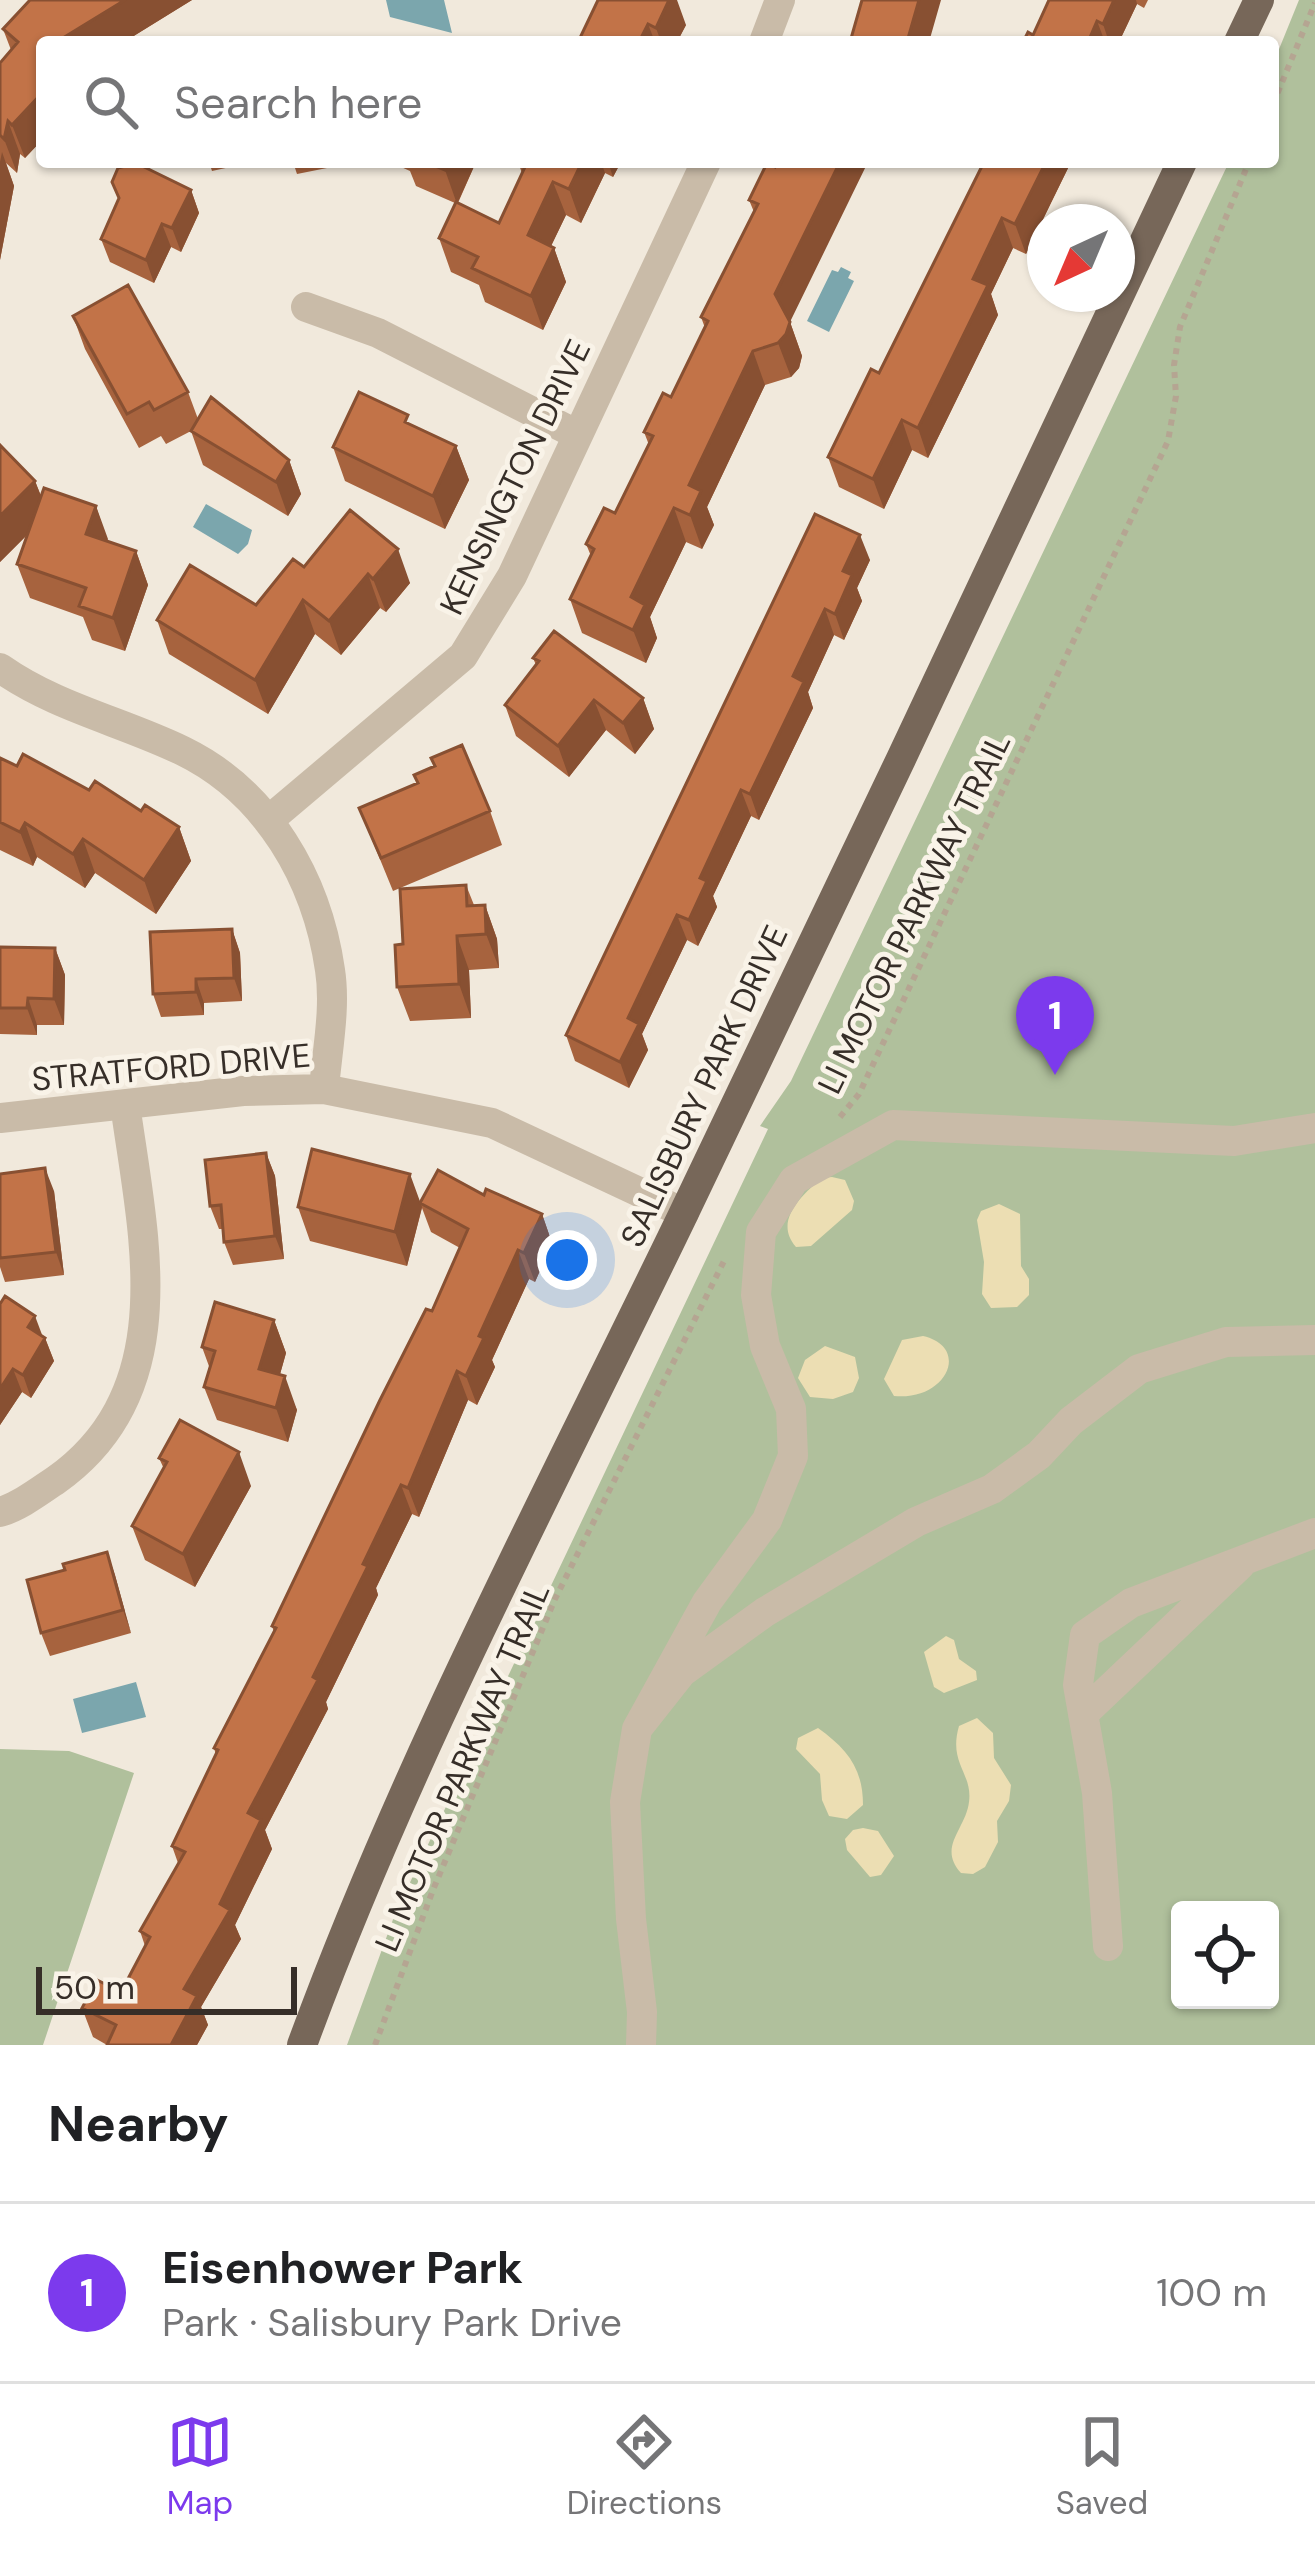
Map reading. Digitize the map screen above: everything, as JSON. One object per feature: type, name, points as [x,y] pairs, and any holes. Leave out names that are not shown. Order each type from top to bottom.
[{"type":"main road","points":[[1242,36],[1259,0]]},
{"type":"main road","name":"SALISBURY PARK DRIVE","points":[[302,2045],[348,1920],[439,1716],[684,1214],[1179,168]]},
{"type":"street","points":[[766,36],[780,0]]},
{"type":"street","name":"KENSINGTON DRIVE","points":[[269,820],[463,656],[506,588],[703,168]]},
{"type":"street","points":[[307,307],[419,353],[578,435]]},
{"type":"street","points":[[0,668],[61,705],[184,752],[235,787],[269,820],[294,856],[309,890],[330,970],[324,1088]]},
{"type":"street","name":"STRATFORD DRIVE","points":[[0,1118],[243,1091],[324,1088],[492,1123],[684,1214]]},
{"type":"street","points":[[0,1512],[78,1464],[114,1419],[138,1365],[145,1335],[146,1284],[125,1104]]},
{"type":"street","points":[[641,2045],[625,1802],[638,1729],[706,1601],[767,1520],[793,1456],[791,1409],[765,1346],[756,1294],[761,1232],[794,1180],[893,1126],[1234,1141],[1315,1128]]},
{"type":"street","points":[[638,1729],[682,1672],[765,1612],[916,1522],[992,1489],[1139,1369],[1226,1342],[1315,1340]]},
{"type":"street","points":[[1108,1946],[1097,1793],[1078,1685],[1085,1635],[1131,1603],[1315,1533]]},
{"type":"street","points":[[1084,1714],[1250,1556]]},
{"type":"path","points":[[1279,90],[1315,3]]},
{"type":"path","name":"LI MOTOR PARKWAY TRAIL","points":[[830,1129],[859,1094],[1168,441],[1180,328],[1247,168]]},
{"type":"path","name":"LI MOTOR PARKWAY TRAIL","points":[[375,2045],[433,1890],[556,1599],[725,1260]]},
{"type":"green space","points":[[1299,0],[1315,0],[1315,2045],[347,2045],[395,1914],[768,1129],[760,1126],[791,1081],[1226,168],[1279,168],[1279,49]]},
{"type":"green space","points":[[0,1749],[69,1751],[134,1773],[43,2045],[0,2045]]},
{"type":"sand","points":[[822,1178],[845,1180],[854,1201],[852,1210],[811,1246],[796,1247],[788,1228],[793,1209]]},
{"type":"sand","points":[[999,1204],[1020,1214],[1021,1266],[1029,1279],[1029,1295],[1017,1307],[991,1308],[982,1294],[984,1262],[977,1220],[981,1211]]},
{"type":"sand","points":[[923,1336],[946,1351],[946,1372],[928,1390],[894,1396],[884,1379],[902,1340]]},
{"type":"sand","points":[[825,1346],[855,1357],[859,1378],[853,1392],[833,1399],[810,1397],[798,1378],[805,1360]]},
{"type":"sand","points":[[946,1636],[954,1640],[959,1659],[976,1671],[977,1680],[944,1693],[934,1687],[924,1652]]},
{"type":"sand","points":[[977,1718],[993,1733],[994,1758],[1011,1785],[1009,1801],[997,1821],[998,1842],[985,1867],[973,1874],[961,1873],[954,1864],[952,1846],[969,1802],[956,1739],[959,1726]]},
{"type":"sand","points":[[818,1728],[845,1752],[860,1780],[863,1805],[847,1819],[829,1816],[820,1774],[796,1749],[798,1738]]},
{"type":"sand","points":[[863,1828],[878,1831],[894,1856],[881,1875],[870,1877],[847,1850],[845,1839]]},
{"type":"water","points":[[386,0],[444,0],[452,33],[390,17]]},
{"type":"water","points":[[841,267],[851,272],[848,278],[854,281],[829,332],[807,321],[832,270],[838,272]]},
{"type":"water","points":[[206,504],[252,530],[238,554],[193,527]]},
{"type":"water","points":[[136,1682],[146,1717],[82,1733],[73,1699]]},
{"type":"building","points":[[30,0],[125,0],[66,36],[36,36],[36,99],[12,125],[8,121],[4,139],[0,135],[0,63],[18,42],[3,29]]},
{"type":"building","points":[[598,0],[669,0],[656,28],[648,24],[642,36],[581,36]]},
{"type":"building","points":[[862,0],[919,0],[909,36],[852,36]]},
{"type":"building","points":[[1049,0],[1114,0],[1103,24],[1097,21],[1091,36],[1026,36],[1028,32],[1033,35]]},
{"type":"building","points":[[118,168],[146,168],[191,190],[172,228],[162,224],[146,260],[101,239],[119,198],[112,182]]},
{"type":"building","points":[[525,168],[579,168],[569,189],[553,182],[528,235],[554,248],[531,296],[472,268],[478,257],[439,238],[456,202],[499,223]]},
{"type":"building","points":[[765,168],[837,168],[775,294],[790,322],[786,334],[778,343],[753,351],[689,485],[701,491],[690,515],[674,508],[631,597],[645,605],[633,630],[570,599],[594,549],[586,544],[604,508],[615,513],[653,436],[644,432],[663,393],[671,397],[708,321],[701,317],[758,204],[749,200]]},
{"type":"building","points":[[981,168],[1043,168],[1015,224],[1002,218],[973,279],[988,285],[918,428],[902,420],[873,479],[828,457],[871,369],[879,373]]},
{"type":"building","points":[[128,285],[188,392],[154,410],[149,402],[127,414],[73,316]]},
{"type":"building","points":[[359,392],[408,415],[405,422],[456,446],[433,496],[333,447]]},
{"type":"building","points":[[211,397],[289,460],[276,482],[191,431]]},
{"type":"building","points":[[0,445],[35,481],[0,516]]},
{"type":"building","points":[[44,488],[96,506],[86,534],[136,551],[113,618],[79,606],[86,588],[17,564]]},
{"type":"building","points":[[350,510],[398,549],[373,579],[368,574],[329,621],[303,600],[255,680],[157,620],[190,565],[256,605],[293,559],[304,567]]},
{"type":"building","points":[[815,514],[860,535],[843,571],[852,575],[835,614],[825,609],[793,676],[804,682],[750,794],[741,790],[700,878],[707,881],[689,920],[677,915],[628,1018],[639,1024],[620,1062],[566,1035]]},
{"type":"building","points":[[554,631],[643,698],[623,723],[594,700],[558,746],[505,705],[539,661],[533,658]]},
{"type":"building","points":[[462,745],[490,811],[381,858],[359,808],[418,783],[414,775],[435,766],[431,758]]},
{"type":"building","points":[[23,754],[89,790],[95,781],[141,811],[145,805],[179,827],[144,880],[83,839],[73,854],[25,823],[20,832],[0,822],[0,758],[17,766]]},
{"type":"building","points":[[466,885],[467,906],[485,905],[486,934],[457,936],[459,984],[397,987],[395,945],[403,944],[400,889]]},
{"type":"building","points":[[232,929],[234,978],[196,979],[196,992],[153,994],[150,932]]},
{"type":"building","points":[[0,947],[55,948],[54,999],[28,998],[27,1008],[0,1008]]},
{"type":"building","points":[[312,1149],[410,1174],[395,1232],[298,1207]]},
{"type":"building","points":[[266,1153],[275,1236],[224,1242],[221,1205],[210,1206],[205,1160]]},
{"type":"building","points":[[45,1168],[56,1252],[0,1258],[0,1174]]},
{"type":"building","points":[[438,1170],[484,1195],[486,1189],[542,1214],[524,1253],[518,1250],[466,1376],[457,1371],[408,1488],[401,1485],[363,1564],[368,1566],[313,1677],[318,1680],[248,1813],[261,1820],[220,1904],[230,1910],[184,1989],[197,1996],[171,2045],[107,2045],[116,2025],[82,2008],[97,1980],[121,1992],[150,1937],[140,1931],[185,1852],[172,1846],[218,1750],[214,1748],[276,1628],[272,1626],[380,1400],[426,1309],[432,1311],[468,1229],[420,1203]]},
{"type":"building","points":[[5,1296],[35,1316],[28,1327],[45,1338],[23,1375],[13,1369],[0,1389],[0,1304]]},
{"type":"building","points":[[215,1302],[274,1320],[259,1369],[285,1376],[276,1408],[204,1387],[215,1351],[202,1347]]},
{"type":"building","points":[[180,1420],[239,1452],[183,1554],[132,1526],[167,1462],[159,1458]]},
{"type":"building","points":[[107,1552],[123,1610],[41,1633],[27,1580]]},
{"type":"place","name":"Eisenhower Park","points":[[1055,1075]]}]
